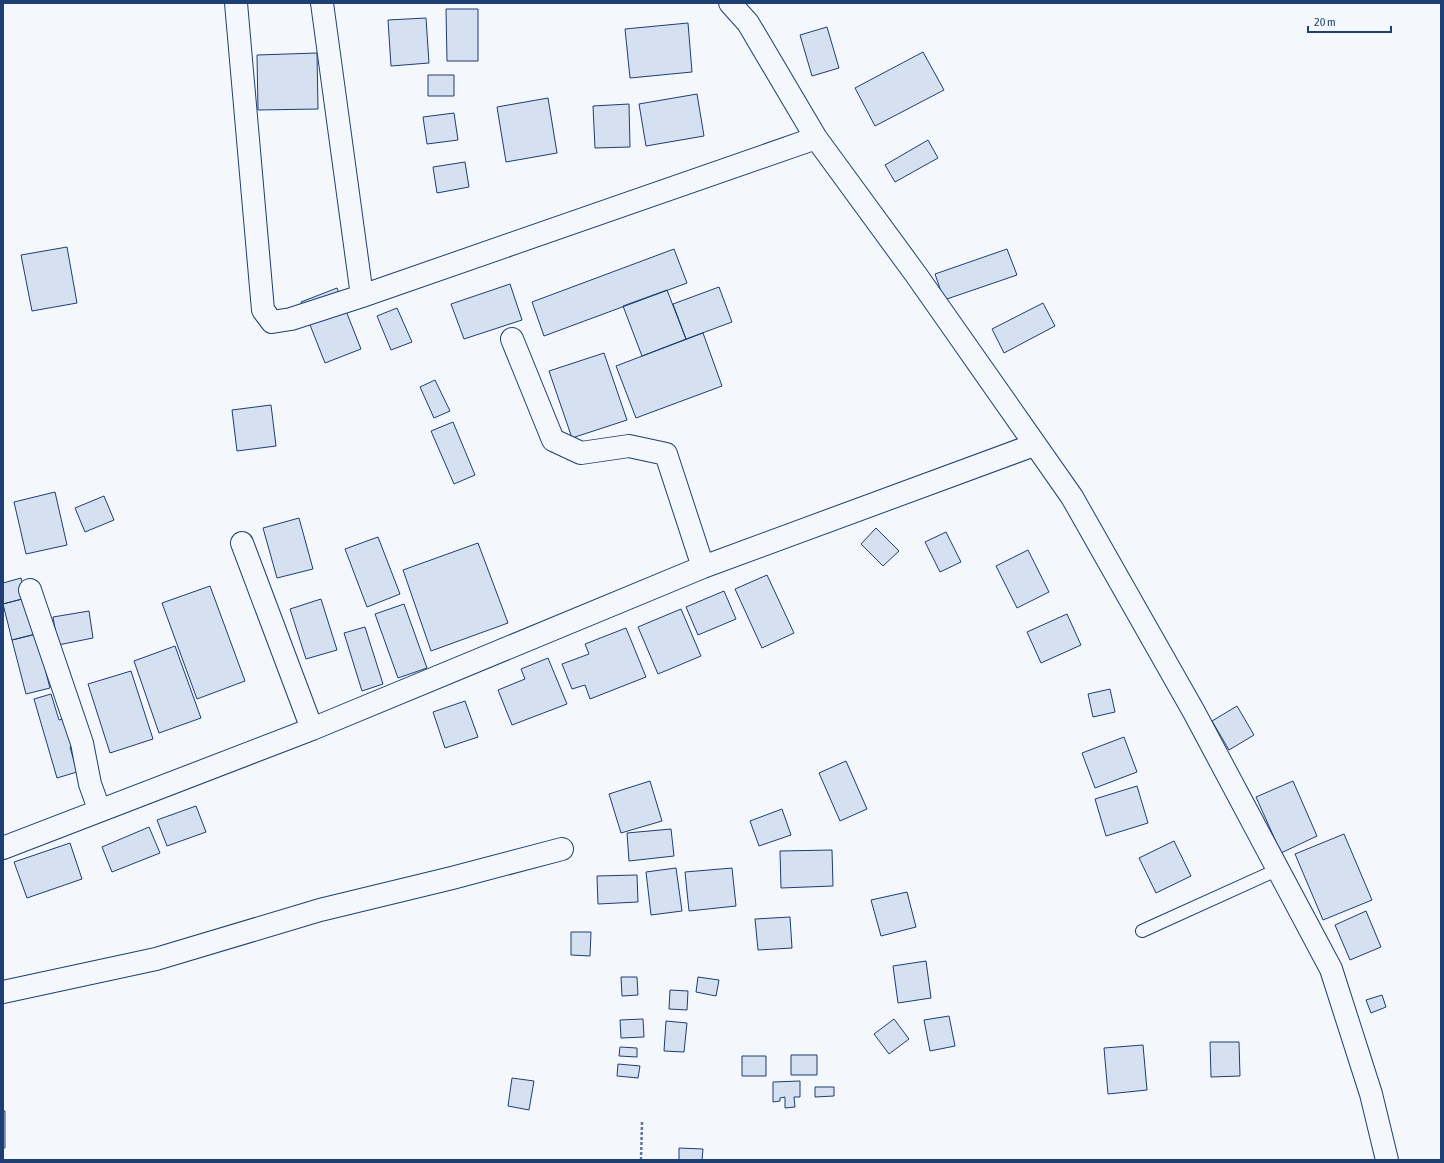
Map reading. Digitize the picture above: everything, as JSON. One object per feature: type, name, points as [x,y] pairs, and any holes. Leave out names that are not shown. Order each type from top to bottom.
[{"type":"street","points":[[236,3],[263,310],[272,322],[291,319],[362,296],[816,138]]},
{"type":"street","points":[[322,3],[362,296]]},
{"type":"street","points":[[730,3],[748,23],[816,138],[917,276],[1034,445],[1072,497],[1194,712],[1331,969],[1371,1094],[1387,1160]]},
{"type":"street","points":[[512,339],[553,440],[581,453],[629,446],[666,454],[702,567]]},
{"type":"street","points":[[3,848],[99,809],[312,729],[702,567],[1034,445]]},
{"type":"street","points":[[242,543],[312,729]]},
{"type":"street","points":[[30,590],[82,742],[90,784],[99,809]]},
{"type":"street","points":[[3,992],[156,959],[320,910],[452,878],[562,849]]},
{"type":"lane","points":[[1142,931],[1279,869]]},
{"type":"path","points":[[641,1160],[642,1122]]},
{"type":"building","points":[[446,9],[478,9],[478,61],[447,61]]},
{"type":"building","points":[[426,18],[429,63],[391,66],[388,20]]},
{"type":"building","points":[[688,23],[692,72],[630,78],[625,29]]},
{"type":"building","points":[[827,27],[839,68],[812,76],[800,35]]},
{"type":"building","points":[[923,52],[944,90],[875,126],[855,88]]},
{"type":"building","points":[[317,53],[318,109],[258,110],[257,55]]},
{"type":"building","points":[[428,75],[454,75],[454,96],[428,96]]},
{"type":"building","points":[[697,94],[704,136],[646,146],[639,104]]},
{"type":"building","points":[[548,98],[557,153],[506,162],[497,107]]},
{"type":"building","points":[[629,104],[630,147],[595,148],[593,106]]},
{"type":"building","points":[[454,113],[458,140],[427,144],[423,117]]},
{"type":"building","points":[[928,140],[938,158],[895,182],[885,165]]},
{"type":"building","points":[[465,162],[469,187],[437,193],[433,167]]},
{"type":"building","points":[[67,247],[77,303],[32,311],[21,255]]},
{"type":"building","points":[[674,249],[687,283],[544,336],[532,302]]},
{"type":"building","points":[[1007,249],[1017,275],[944,300],[935,274]]},
{"type":"building","points":[[510,284],[522,320],[464,339],[451,304]]},
{"type":"building","points":[[719,287],[732,322],[686,339],[673,304]]},
{"type":"building","points":[[337,288],[361,349],[325,363],[301,302]]},
{"type":"building","points":[[667,290],[686,339],[642,356],[623,306]]},
{"type":"building","points":[[1043,303],[1055,326],[1004,353],[992,329]]},
{"type":"building","points":[[397,308],[412,342],[391,350],[377,316]]},
{"type":"building","points":[[703,333],[722,386],[636,418],[616,366]]},
{"type":"building","points":[[604,353],[627,420],[572,438],[549,371]]},
{"type":"building","points":[[435,380],[450,411],[434,418],[420,387]]},
{"type":"building","points":[[271,405],[276,446],[237,451],[232,410]]},
{"type":"building","points":[[453,422],[475,475],[454,484],[431,431]]},
{"type":"building","points":[[55,492],[67,545],[26,554],[14,502]]},
{"type":"building","points":[[104,496],[114,520],[85,532],[75,508]]},
{"type":"building","points":[[299,518],[313,569],[277,578],[263,528]]},
{"type":"building","points":[[876,528],[899,551],[883,566],[861,544]]},
{"type":"building","points":[[946,532],[961,562],[940,572],[925,542]]},
{"type":"building","points":[[378,537],[400,594],[367,607],[345,549]]},
{"type":"building","points":[[478,543],[508,623],[431,651],[403,570]]},
{"type":"building","points":[[1028,550],[1049,592],[1017,608],[996,566]]},
{"type":"building","points":[[767,575],[794,633],[762,648],[735,589]]},
{"type":"building","points":[[21,578],[26,598],[3,604],[3,583]]},
{"type":"building","points":[[210,586],[245,681],[197,699],[162,603]]},
{"type":"building","points":[[724,591],[736,619],[698,635],[686,607]]},
{"type":"building","points":[[26,598],[36,634],[12,640],[3,604]]},
{"type":"building","points":[[321,599],[337,650],[306,659],[290,609]]},
{"type":"building","points":[[404,604],[427,668],[398,678],[375,614]]},
{"type":"building","points":[[681,609],[701,656],[658,674],[638,627]]},
{"type":"building","points":[[89,611],[93,638],[58,645],[53,617]]},
{"type":"building","points":[[1067,614],[1081,645],[1041,663],[1027,632]]},
{"type":"building","points":[[365,627],[383,684],[362,691],[344,633]]},
{"type":"building","points":[[626,628],[646,677],[590,699],[585,685],[572,689],[562,664],[589,654],[585,644]]},
{"type":"building","points":[[36,634],[50,688],[26,694],[12,640]]},
{"type":"building","points":[[175,646],[201,718],[159,733],[134,661]]},
{"type":"building","points":[[548,658],[567,704],[512,725],[498,690],[525,679],[521,669]]},
{"type":"building","points":[[131,671],[153,739],[110,753],[88,684]]},
{"type":"building","points":[[1110,689],[1115,712],[1093,717],[1088,694]]},
{"type":"building","points":[[51,694],[59,720],[70,717],[78,744],[70,747],[77,772],[57,778],[34,699]]},
{"type":"building","points":[[465,701],[478,737],[445,748],[433,712]]},
{"type":"building","points":[[1237,706],[1254,735],[1229,750],[1212,721]]},
{"type":"building","points":[[1124,737],[1137,772],[1095,788],[1082,753]]},
{"type":"building","points":[[846,761],[867,809],[840,821],[819,773]]},
{"type":"building","points":[[650,781],[662,821],[621,833],[609,794]]},
{"type":"building","points":[[1293,781],[1317,836],[1281,853],[1256,797]]},
{"type":"building","points":[[1137,786],[1148,823],[1106,836],[1095,799]]},
{"type":"building","points":[[196,806],[206,832],[167,846],[157,820]]},
{"type":"building","points":[[782,809],[791,835],[759,846],[750,821]]},
{"type":"building","points":[[149,827],[160,853],[112,872],[102,847]]},
{"type":"building","points":[[671,829],[674,856],[629,861],[627,833]]},
{"type":"building","points":[[1344,834],[1372,900],[1323,920],[1295,854]]},
{"type":"building","points":[[1174,841],[1191,876],[1156,893],[1139,858]]},
{"type":"building","points":[[70,843],[82,879],[27,898],[14,862]]},
{"type":"building","points":[[832,850],[833,886],[781,888],[780,851]]},
{"type":"building","points":[[676,868],[682,911],[651,915],[646,872]]},
{"type":"building","points":[[732,868],[736,906],[689,911],[685,872]]},
{"type":"building","points":[[637,875],[638,902],[598,904],[597,876]]},
{"type":"building","points":[[907,892],[916,927],[881,936],[871,900]]},
{"type":"building","points":[[1366,911],[1381,947],[1350,960],[1335,925]]},
{"type":"building","points":[[790,917],[792,948],[758,950],[755,919]]},
{"type":"building","points":[[571,932],[591,932],[590,956],[571,955]]},
{"type":"building","points":[[926,961],[931,998],[898,1003],[893,966]]},
{"type":"building","points":[[621,977],[637,977],[638,995],[622,996]]},
{"type":"building","points":[[698,977],[719,980],[716,996],[696,992]]},
{"type":"building","points":[[670,990],[688,991],[687,1010],[669,1009]]},
{"type":"building","points":[[1382,995],[1386,1007],[1371,1013],[1366,1000]]},
{"type":"building","points":[[949,1016],[955,1046],[930,1051],[924,1020]]},
{"type":"building","points":[[643,1019],[644,1037],[621,1038],[620,1020]]},
{"type":"building","points":[[894,1019],[909,1039],[889,1054],[874,1034]]},
{"type":"building","points":[[666,1021],[687,1023],[684,1052],[664,1051]]},
{"type":"building","points":[[1210,1042],[1239,1042],[1240,1076],[1211,1077]]},
{"type":"building","points":[[1143,1045],[1147,1090],[1108,1094],[1104,1048]]},
{"type":"building","points":[[620,1047],[637,1048],[637,1057],[619,1056]]},
{"type":"building","points":[[791,1055],[817,1055],[817,1075],[791,1075]]},
{"type":"building","points":[[742,1056],[766,1056],[766,1076],[742,1076]]},
{"type":"building","points":[[618,1064],[640,1066],[638,1078],[617,1076]]},
{"type":"building","points":[[512,1078],[534,1081],[529,1110],[508,1106]]},
{"type":"building","points":[[800,1081],[800,1097],[794,1097],[795,1107],[785,1108],[785,1097],[780,1098],[780,1101],[773,1102],[773,1082]]},
{"type":"building","points":[[815,1087],[834,1087],[834,1096],[815,1097]]},
{"type":"building","points":[[3,1111],[5,1111],[5,1148],[3,1148]]},
{"type":"building","points":[[679,1148],[703,1149],[702,1160],[679,1160]]}]
